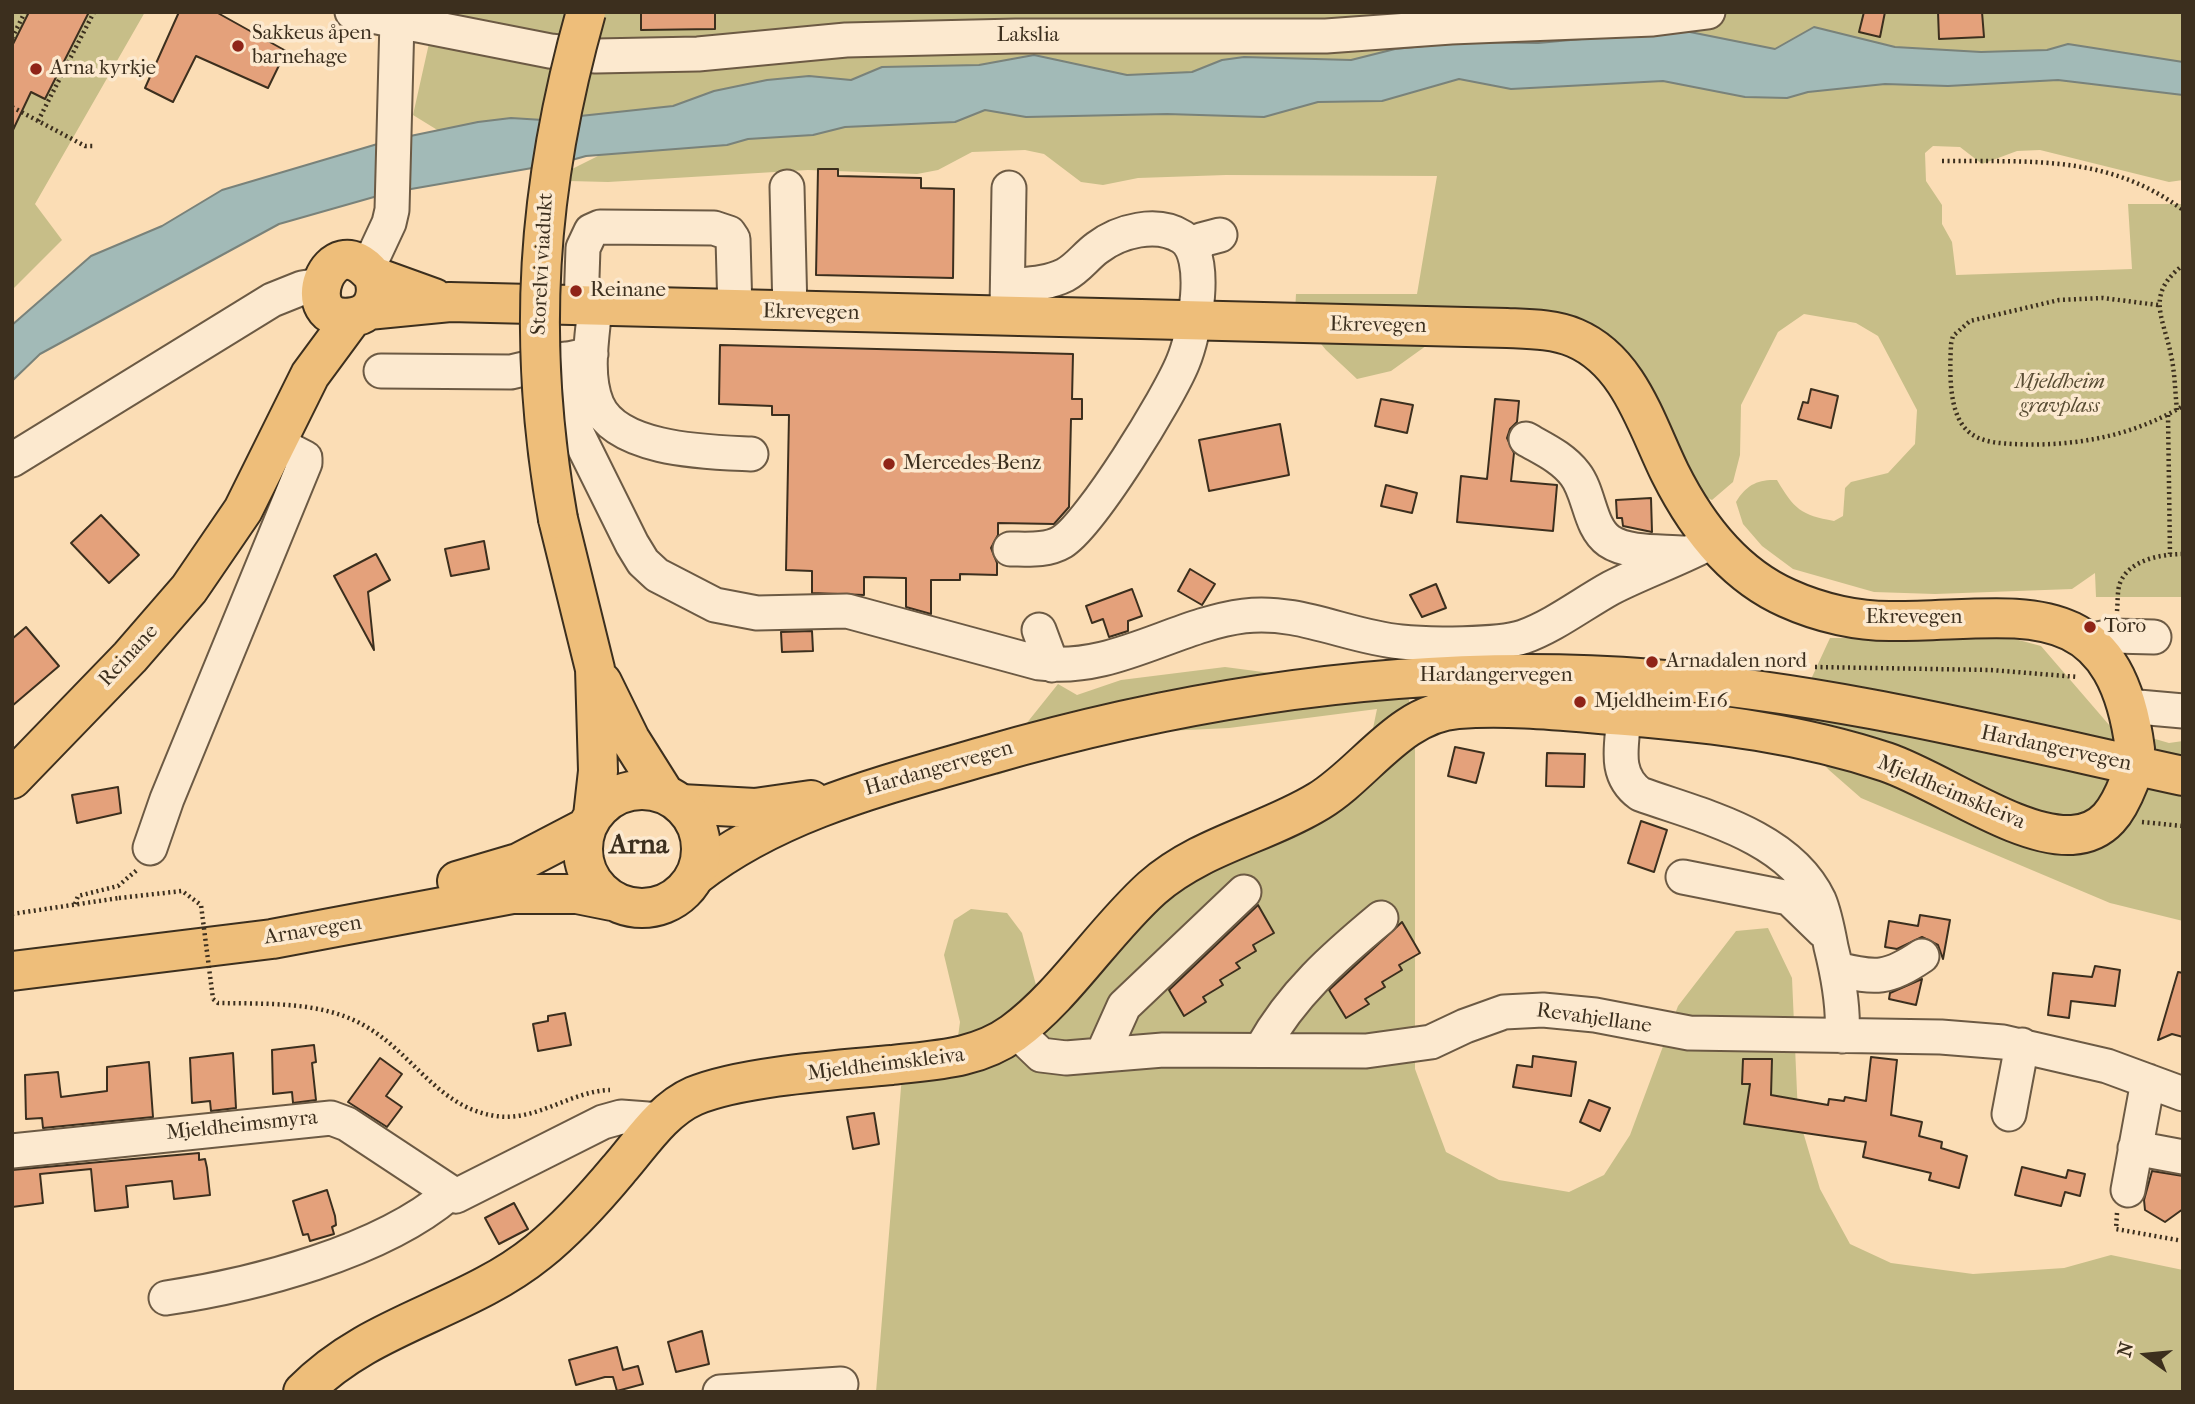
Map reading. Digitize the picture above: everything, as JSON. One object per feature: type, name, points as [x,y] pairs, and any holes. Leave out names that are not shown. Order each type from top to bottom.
[{"type":"main road","name":"Storelvi viadukt","points":[[586,12],[568,79],[550,166],[541,262],[541,403],[558,519],[595,669]]},
{"type":"main road","name":"Ekrevegen","points":[[350,293],[450,302],[790,312],[1008,302],[1192,323],[1507,328],[1538,330],[1573,337],[1599,353],[1628,386],[1684,499],[1702,547],[1768,589],[1825,612],[1863,620],[2000,616],[2034,619],[2101,638],[2121,692],[2127,780]]},
{"type":"main road","name":"Reinane","points":[[12,779],[130,657],[189,589],[243,510],[350,293]]},
{"type":"main road","points":[[595,669],[630,739],[672,799],[694,819],[701,838],[701,858],[695,876],[684,892],[659,906],[630,907],[612,901],[598,888],[587,872],[583,853],[598,771],[595,669]]},
{"type":"main road","name":"Hardangervegen","points":[[672,799],[755,808],[855,793],[1012,748],[1163,711],[1280,690],[1402,676],[1474,674],[1640,678],[1772,693],[2012,738],[2183,776]]},
{"type":"main road","name":"Mjeldheimskleiva","points":[[303,1392],[334,1362],[355,1349],[482,1287],[534,1255],[580,1213],[661,1120],[678,1105],[710,1091],[754,1082],[960,1057],[982,1051],[1016,1031],[1127,912],[1169,874],[1208,850],[1318,802],[1420,719],[1436,712],[1481,708],[1624,716],[1722,725],[1817,742],[1905,769],[1998,814],[2046,832],[2075,835],[2091,831],[2110,819],[2127,780]]},
{"type":"main road","points":[[590,822],[607,801],[625,792],[645,790],[672,799]]},
{"type":"main road","name":"Hardangervegen","points":[[695,876],[737,848],[855,793]]},
{"type":"main road","name":"Arnavegen","points":[[12,951],[266,917],[400,894],[518,863],[590,822]]},
{"type":"main road","name":"Arnavegen","points":[[12,971],[272,939],[512,894],[577,894],[612,901]]},
{"type":"street","name":"Lakslia","points":[[352,12],[550,51],[596,56],[698,54],[872,39],[1326,36],[1451,27],[1653,19],[1708,12]]},
{"type":"street","points":[[12,460],[272,300],[350,293],[389,223],[397,20]]},
{"type":"street","points":[[787,187],[790,312]]},
{"type":"street","points":[[1009,188],[1008,302],[1066,274],[1097,248],[1118,235],[1150,229],[1168,231],[1207,243],[1199,272],[1189,349],[1168,393],[1089,516],[1060,544],[1045,548],[1010,549]]},
{"type":"street","points":[[735,311],[733,239],[729,233],[714,228],[600,228],[592,231],[583,248],[588,307],[569,417],[643,562],[676,587],[733,610],[757,613],[823,610],[856,613],[1052,664],[1097,661],[1220,620],[1273,614],[1353,635],[1403,642],[1506,641],[1541,629],[1614,587],[1702,547]]},
{"type":"street","points":[[381,371],[511,372],[579,356]]},
{"type":"street","points":[[579,356],[598,405],[606,418],[622,430],[645,440],[687,450],[751,454]]},
{"type":"street","points":[[1526,439],[1559,458],[1575,474],[1587,495],[1599,532],[1611,542],[1626,548],[1702,547]]},
{"type":"street","points":[[150,848],[167,799],[305,463],[305,458],[276,443]]},
{"type":"street","points":[[1039,629],[1052,664]]},
{"type":"street","points":[[2101,638],[2154,637]]},
{"type":"street","points":[[2121,692],[2183,711]]},
{"type":"street","points":[[1624,716],[1620,766],[1628,786],[1640,794],[1735,828],[1785,859],[1805,878],[1819,900],[1837,970],[1842,1036]]},
{"type":"street","points":[[1683,877],[1789,898],[1829,938]]},
{"type":"street","points":[[1102,1055],[1124,1006],[1244,892]]},
{"type":"street","points":[[1262,1048],[1296,995],[1328,962],[1381,918]]},
{"type":"street","points":[[1837,970],[1865,976],[1884,976],[1897,973],[1922,957]]},
{"type":"street","name":"Revahjellane","points":[[1016,1031],[1041,1055],[1066,1058],[1163,1050],[1262,1048],[1343,1051],[1413,1046],[1446,1037],[1486,1017],[1523,1010],[1570,1012],[1689,1032],[1941,1037],[2022,1045],[2107,1066],[2183,1094]]},
{"type":"street","points":[[2009,1114],[2022,1045]]},
{"type":"street","points":[[2128,1191],[2148,1081]]},
{"type":"street","name":"Mjeldheimsmyra","points":[[12,1151],[319,1117],[347,1124],[449,1194]]},
{"type":"street","points":[[166,1298],[252,1282],[309,1264],[409,1224],[449,1194],[462,1196],[603,1122],[621,1117],[661,1120]]},
{"type":"street","points":[[2135,1148],[2183,1157]]},
{"type":"street","points":[[720,1392],[841,1384]]},
{"type":"path","points":[[12,38],[25,12]]},
{"type":"path","points":[[38,121],[94,12]]},
{"type":"path","points":[[12,107],[85,146],[93,146]]},
{"type":"path","points":[[1942,161],[2068,164],[2095,168],[2139,182],[2183,210]]},
{"type":"path","points":[[2177,410],[2172,363],[2158,305],[2167,279],[2183,265]]},
{"type":"path","points":[[2158,305],[2103,298],[2059,300],[1970,321],[1953,336],[1952,389],[1962,425],[1982,440],[1999,443],[2078,443],[2122,433],[2183,407]]},
{"type":"path","points":[[2168,415],[2170,554]]},
{"type":"path","points":[[2101,638],[2120,583],[2128,571],[2141,562],[2170,554],[2183,554]]},
{"type":"path","points":[[1810,666],[1991,670],[2121,692]]},
{"type":"path","points":[[2127,780],[2134,821],[2183,826]]},
{"type":"path","points":[[74,905],[78,896],[118,886],[133,876],[150,848]]},
{"type":"path","points":[[12,915],[182,891],[201,905],[213,999],[218,1003],[310,1009],[343,1016],[365,1026],[389,1044],[444,1095],[481,1113],[500,1117],[529,1114],[581,1094]]},
{"type":"green space","points":[[12,12],[145,12],[35,204],[62,240],[12,290]]},
{"type":"green space","points":[[436,12],[2183,12],[2183,62],[2068,44],[2047,50],[1981,52],[1895,47],[1814,27],[1775,49],[1680,30],[1538,43],[1463,42],[1395,49],[1351,60],[1244,57],[1222,60],[1192,72],[1127,75],[1034,55],[979,65],[882,67],[851,80],[809,76],[767,80],[714,91],[673,106],[543,120],[510,118],[439,131],[413,115]]},
{"type":"green space","name":"Mjeldheim gravplass","points":[[1459,79],[1511,89],[1663,81],[1745,97],[1787,98],[1808,92],[1885,84],[1948,86],[2058,80],[2183,95],[2183,180],[2169,182],[2040,150],[2017,151],[1982,164],[1960,147],[1933,146],[1925,153],[1926,181],[1942,205],[1942,224],[1952,242],[1956,275],[2132,269],[2128,204],[2183,204],[2183,597],[2096,597],[2095,573],[2072,589],[1935,594],[1874,592],[1793,569],[1762,546],[1743,524],[1736,502],[1748,487],[1758,482],[1777,480],[1788,498],[1800,509],[1834,521],[1843,516],[1845,488],[1851,482],[1888,473],[1915,444],[1917,410],[1878,336],[1856,323],[1804,314],[1778,332],[1741,405],[1740,455],[1733,482],[1712,500],[1692,490],[1612,341],[1437,338],[1391,371],[1357,379],[1326,350],[1295,312],[1296,294],[1417,294],[1437,176],[1226,175],[1138,178],[1103,185],[1081,182],[1044,154],[1025,150],[972,152],[938,170],[917,174],[808,170],[608,182],[569,181],[570,170],[602,154],[727,145],[748,139],[813,135],[845,127],[955,122],[985,110],[1026,117],[1167,114],[1264,117],[1318,102],[1382,101]]},
{"type":"green space","points":[[1830,638],[2011,638],[2041,646],[2110,726],[2169,743],[2183,741],[2183,921],[2110,903],[1861,798],[1829,770],[1789,727]]},
{"type":"green space","points":[[1225,667],[1309,678],[1401,673],[1415,721],[1415,1069],[1446,1152],[1499,1180],[1569,1192],[1604,1175],[1630,1135],[1678,1006],[1736,931],[1768,928],[1792,978],[1798,1115],[1820,1189],[1850,1244],[1891,1263],[1973,1274],[2064,1268],[2111,1255],[2183,1270],[2183,1392],[876,1392],[904,1051],[957,1044],[960,1022],[944,955],[954,920],[971,909],[1007,913],[1022,933],[1036,985],[1081,941],[1315,787],[1371,738],[1377,709],[1229,728],[1124,733],[997,775],[1010,744],[1058,684],[1077,695],[1121,680]]},
{"type":"water","points":[[1814,27],[1895,47],[1981,52],[2047,50],[2068,44],[2183,62],[2183,95],[2058,80],[1948,86],[1885,84],[1808,92],[1787,98],[1745,97],[1663,81],[1511,89],[1459,79],[1382,101],[1318,102],[1264,117],[1167,114],[1026,117],[985,110],[955,122],[845,127],[813,135],[748,139],[727,145],[586,156],[561,163],[388,193],[279,224],[40,354],[12,381],[12,325],[91,256],[162,226],[222,190],[391,140],[478,122],[511,118],[543,120],[673,106],[714,91],[767,80],[809,76],[851,80],[882,67],[979,65],[1034,55],[1127,75],[1192,72],[1222,60],[1244,57],[1351,60],[1395,49],[1463,42],[1538,43],[1680,30],[1775,49]]},
{"type":"building","name":"Arna kyrkje","points":[[29,12],[89,12],[45,99],[31,92],[12,132],[12,46]]},
{"type":"building","points":[[179,12],[216,12],[286,51],[268,88],[196,56],[173,102],[145,88]]},
{"type":"building","points":[[641,12],[715,12],[715,29],[641,30]]},
{"type":"building","points":[[1864,12],[1885,12],[1880,37],[1859,32]]},
{"type":"building","points":[[1938,12],[1982,12],[1984,37],[1939,39]]},
{"type":"building","points":[[818,169],[838,169],[838,176],[921,178],[921,188],[954,189],[953,278],[816,275]]},
{"type":"building","points":[[720,345],[1073,354],[1072,399],[1082,399],[1082,419],[1071,419],[1069,507],[1054,524],[998,523],[998,535],[991,548],[997,563],[997,575],[960,574],[960,580],[931,580],[931,614],[906,607],[906,578],[864,577],[864,595],[812,593],[812,571],[786,570],[789,415],[772,415],[772,406],[719,404]]},
{"type":"building","points":[[1811,389],[1838,396],[1831,428],[1798,419],[1803,402],[1808,403]]},
{"type":"building","points":[[1381,399],[1413,405],[1407,433],[1375,426]]},
{"type":"building","points":[[1495,399],[1519,401],[1517,422],[1510,429],[1507,438],[1514,453],[1511,481],[1557,485],[1553,531],[1457,522],[1461,476],[1487,479]]},
{"type":"building","points":[[1280,424],[1289,475],[1209,491],[1199,440]]},
{"type":"building","points":[[1386,485],[1417,493],[1412,513],[1381,506]]},
{"type":"building","points":[[1651,498],[1652,532],[1623,526],[1622,518],[1617,518],[1616,500]]},
{"type":"building","points":[[101,515],[139,555],[109,583],[71,543]]},
{"type":"building","points":[[484,541],[489,569],[451,576],[445,549]]},
{"type":"building","points":[[376,554],[390,580],[368,592],[374,650],[334,576]]},
{"type":"building","points":[[1190,569],[1215,584],[1202,605],[1178,591]]},
{"type":"building","points":[[1436,584],[1446,608],[1422,617],[1410,595]]},
{"type":"building","points":[[1132,589],[1142,616],[1128,621],[1128,631],[1109,637],[1103,619],[1092,623],[1086,606]]},
{"type":"building","points":[[26,627],[59,666],[12,706],[12,639]]},
{"type":"building","points":[[812,631],[813,651],[782,652],[781,632]]},
{"type":"building","points":[[1455,747],[1484,753],[1476,783],[1448,776]]},
{"type":"building","points":[[1547,753],[1585,754],[1584,787],[1546,786]]},
{"type":"building","points":[[118,787],[121,813],[77,823],[72,795]]},
{"type":"building","points":[[1641,821],[1667,830],[1654,872],[1628,863]]},
{"type":"building","points":[[1258,905],[1274,933],[1253,945],[1256,951],[1236,963],[1240,968],[1220,980],[1223,985],[1203,997],[1206,1002],[1184,1016],[1169,990]]},
{"type":"building","points":[[1920,915],[1950,920],[1943,959],[1938,945],[1922,937],[1897,949],[1885,947],[1889,921],[1918,926]]},
{"type":"building","points":[[1402,922],[1420,953],[1399,965],[1402,970],[1382,982],[1385,987],[1365,999],[1369,1004],[1346,1018],[1329,990]]},
{"type":"building","points":[[2095,966],[2120,970],[2115,1006],[2071,1001],[2069,1018],[2048,1015],[2053,973],[2092,977]]},
{"type":"building","points":[[2178,972],[2183,973],[2183,1037],[2172,1034],[2158,1040]]},
{"type":"building","points":[[1922,979],[1916,1005],[1889,999],[1890,993]]},
{"type":"building","points":[[565,1013],[571,1045],[538,1051],[533,1024],[548,1021],[548,1016]]},
{"type":"building","points":[[314,1045],[316,1062],[312,1063],[316,1100],[293,1103],[292,1092],[273,1094],[272,1050]]},
{"type":"building","points":[[233,1053],[236,1108],[211,1111],[210,1101],[192,1103],[190,1058]]},
{"type":"building","points":[[1533,1056],[1576,1062],[1571,1096],[1513,1087],[1517,1065],[1532,1067]]},
{"type":"building","points":[[1871,1057],[1897,1060],[1891,1115],[1922,1122],[1919,1136],[1942,1142],[1941,1148],[1967,1156],[1959,1188],[1929,1180],[1931,1173],[1863,1157],[1866,1142],[1744,1124],[1750,1084],[1742,1084],[1743,1059],[1772,1059],[1771,1095],[1828,1105],[1829,1099],[1844,1101],[1845,1097],[1866,1101]]},
{"type":"building","points":[[380,1058],[402,1074],[386,1096],[402,1107],[387,1127],[348,1102]]},
{"type":"building","points":[[149,1062],[153,1117],[43,1128],[42,1118],[26,1119],[25,1075],[58,1072],[61,1097],[107,1091],[107,1067]]},
{"type":"building","points":[[1589,1100],[1610,1108],[1600,1131],[1580,1122]]},
{"type":"building","points":[[874,1113],[879,1144],[853,1149],[847,1117]]},
{"type":"building","points":[[199,1153],[199,1160],[205,1159],[210,1195],[174,1199],[172,1181],[126,1186],[128,1207],[95,1211],[91,1169],[40,1174],[43,1203],[12,1207],[12,1170]]},
{"type":"building","points":[[2022,1167],[2066,1178],[2068,1170],[2085,1174],[2080,1196],[2065,1192],[2061,1206],[2015,1195]]},
{"type":"building","points":[[2152,1171],[2183,1176],[2183,1209],[2165,1222],[2145,1210],[2144,1200]]},
{"type":"building","points":[[327,1190],[335,1216],[336,1225],[332,1227],[334,1234],[310,1241],[308,1234],[303,1235],[293,1201]]},
{"type":"building","points":[[514,1203],[528,1229],[499,1244],[485,1218]]},
{"type":"building","points":[[702,1331],[709,1364],[676,1372],[668,1342]]},
{"type":"building","points":[[617,1347],[623,1370],[638,1366],[643,1384],[617,1391],[613,1377],[605,1377],[576,1385],[569,1360]]},
{"type":"place","name":"Sakkeus åpen barnehage","points":[[238,46]]},
{"type":"place","name":"Arna kyrkje","points":[[36,69]]},
{"type":"place","name":"Reinane","points":[[576,291]]},
{"type":"place","name":"Mercedes-Benz","points":[[889,464]]},
{"type":"place","name":"Toro","points":[[2090,627]]},
{"type":"place","name":"Arnadalen nord","points":[[1652,662]]},
{"type":"place","name":"Mjeldheim E16","points":[[1580,702]]},
{"type":"district","name":"Arna","points":[[639,846]]}]
